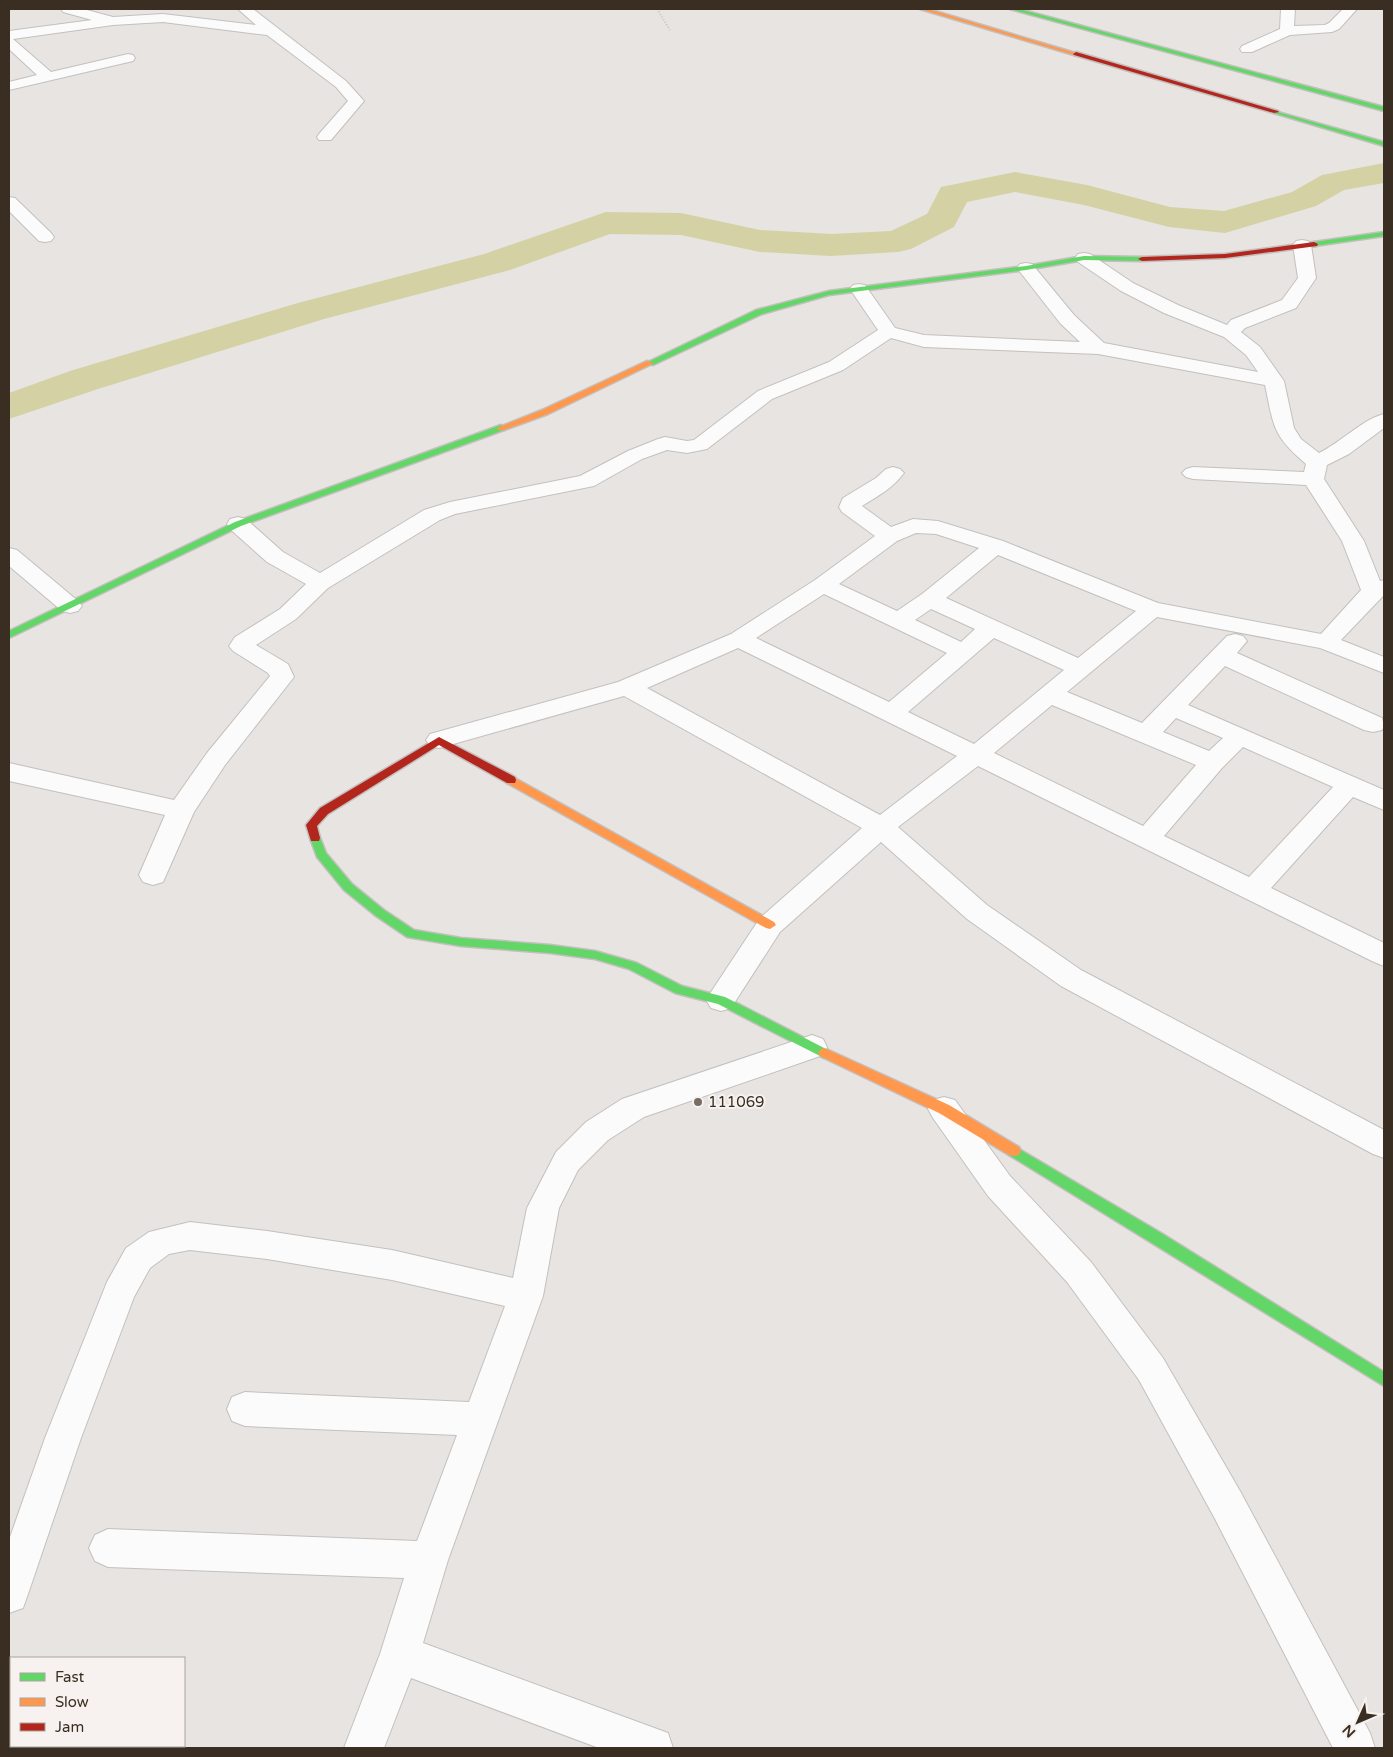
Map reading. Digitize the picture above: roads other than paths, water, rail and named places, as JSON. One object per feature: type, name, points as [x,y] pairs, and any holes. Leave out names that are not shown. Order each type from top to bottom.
[{"type":"street","points":[[68,9],[113,21]]},
{"type":"street","points":[[245,9],[271,31],[342,84],[356,101],[325,137]]},
{"type":"street","points":[[923,9],[1384,144]]},
{"type":"street","points":[[1013,9],[1384,109]]},
{"type":"street","points":[[1287,31],[1288,9]]},
{"type":"street","points":[[1246,49],[1287,31],[1327,29],[1334,26],[1350,9]]},
{"type":"street","points":[[9,35],[113,21],[163,18],[271,31]]},
{"type":"street","points":[[9,42],[48,77]]},
{"type":"street","points":[[9,62],[27,58]]},
{"type":"street","points":[[9,86],[128,58]]},
{"type":"street","points":[[9,202],[45,237]]},
{"type":"street","points":[[9,635],[238,524],[545,412],[759,312],[829,293],[1026,268],[1084,258],[1225,256],[1384,234]]},
{"type":"street","points":[[1230,333],[1238,324],[1281,309],[1293,299],[1307,278],[1302,245]]},
{"type":"street","points":[[1084,258],[1127,287],[1171,309],[1230,333],[1253,351],[1274,381],[1284,428],[1315,471],[1379,589],[1326,642]]},
{"type":"street","points":[[1026,268],[1067,319],[1098,348]]},
{"type":"street","points":[[860,289],[888,332],[924,341],[1098,348],[1274,381]]},
{"type":"street","points":[[153,875],[181,810],[216,759],[282,677],[279,669],[241,646],[243,642],[288,614],[320,583],[432,516],[450,510],[586,481],[635,455],[665,443],[687,447],[700,445],[765,396],[836,366],[888,332]]},
{"type":"street","points":[[1193,473],[1315,471],[1384,420]]},
{"type":"street","points":[[889,536],[850,507],[851,503],[884,483],[893,473]]},
{"type":"street","points":[[238,524],[275,556],[320,583]]},
{"type":"street","points":[[1382,1374],[944,1109],[812,1047],[721,1000],[679,990],[633,966],[595,955],[550,949],[461,942],[411,934],[380,913],[348,887],[321,854],[311,825],[324,811],[438,740],[627,686],[739,639],[823,585],[889,536],[913,526],[938,528],[995,546],[1152,609],[1326,642],[1384,666]]},
{"type":"street","points":[[898,621],[930,599],[995,546]]},
{"type":"street","points":[[9,555],[70,606]]},
{"type":"street","points":[[823,585],[963,652]]},
{"type":"street","points":[[930,599],[1080,668]]},
{"type":"street","points":[[721,1000],[770,925],[881,827],[976,755],[1152,609]]},
{"type":"street","points":[[1146,734],[1248,627]]},
{"type":"street","points":[[892,713],[991,628]]},
{"type":"street","points":[[739,639],[1384,955]]},
{"type":"street","points":[[1222,655],[1373,724]]},
{"type":"street","points":[[627,686],[881,827],[977,912],[1071,978],[1384,1146]]},
{"type":"street","points":[[1049,694],[1213,762]]},
{"type":"street","points":[[1172,707],[1350,784],[1384,801]]},
{"type":"street","points":[[1147,839],[1213,762],[1240,736]]},
{"type":"street","points":[[438,740],[770,925]]},
{"type":"street","points":[[9,772],[181,810]]},
{"type":"street","points":[[1253,890],[1350,784]]},
{"type":"street","points":[[364,1748],[400,1654],[429,1560],[526,1296],[543,1208],[567,1161],[597,1131],[633,1108],[812,1047]]},
{"type":"street","points":[[944,1109],[999,1186],[1079,1272],[1151,1369],[1227,1504],[1355,1748]]},
{"type":"street","points":[[9,1594],[63,1438],[119,1292],[138,1258],[161,1242],[190,1236],[267,1245],[392,1266],[526,1296]]},
{"type":"street","points":[[245,1409],[482,1418]]},
{"type":"street","points":[[108,1548],[429,1560]]},
{"type":"street","points":[[400,1654],[653,1748]]},
{"type":"waterway","points":[[9,407],[84,380],[311,311],[497,262],[606,223],[681,224],[760,241],[831,245],[898,241],[942,220],[953,194],[1015,182],[1087,195],[1169,217],[1225,222],[1304,199],[1334,182],[1384,173]]},
{"type":"place","name":"111069","points":[[698,1102]]}]
